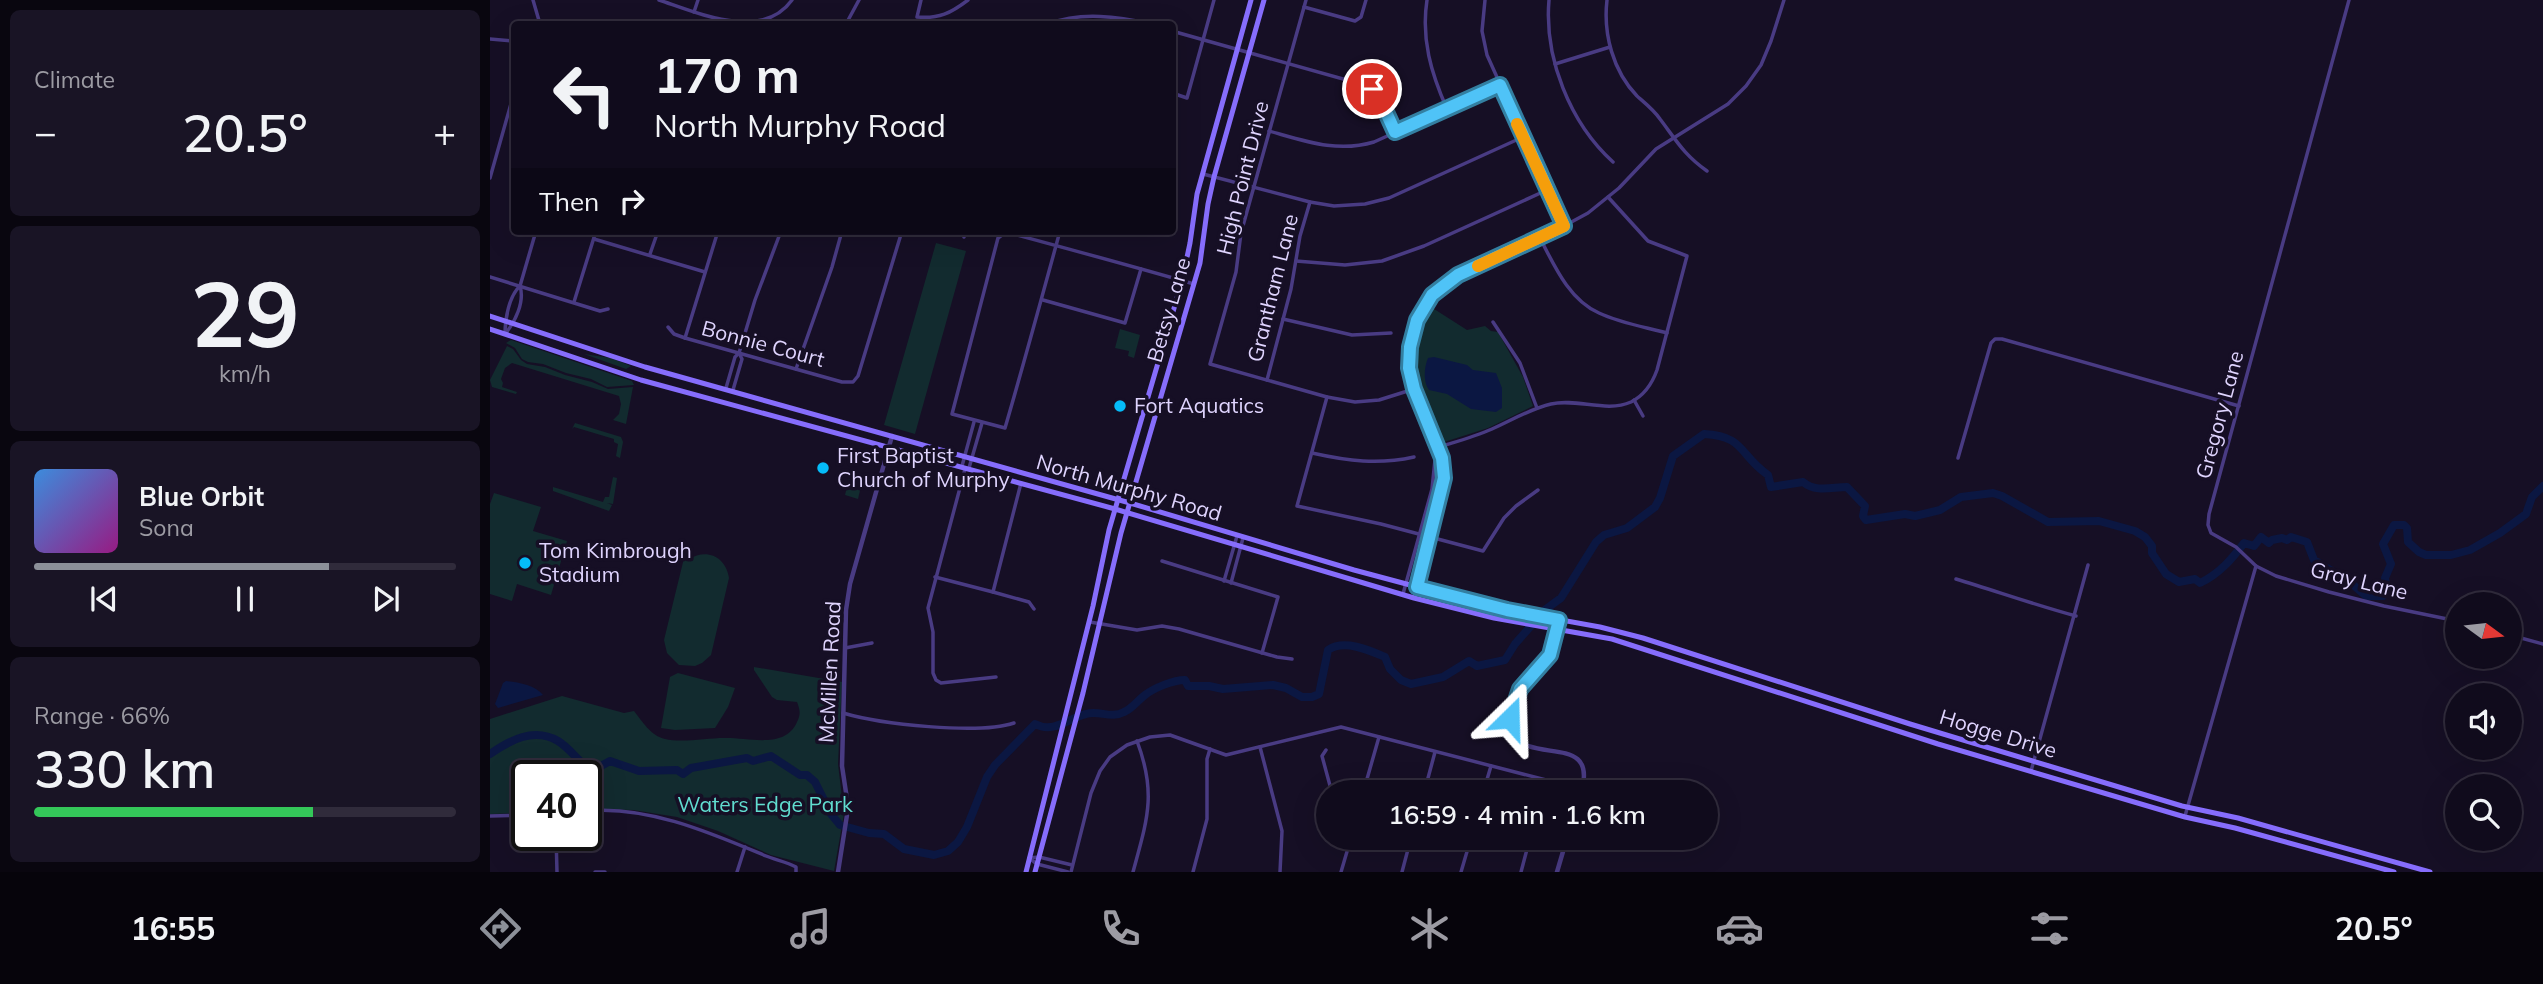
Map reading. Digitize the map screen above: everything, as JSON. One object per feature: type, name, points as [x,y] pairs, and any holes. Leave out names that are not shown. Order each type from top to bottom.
[{"type":"main road","name":"Betsy Lane","points":[[1026,872],[1117,500],[1182,281],[1197,194],[1251,0]]},
{"type":"main road","name":"Betsy Lane","points":[[1035,872],[1083,694],[1127,513],[1194,284],[1214,177],[1264,0]]},
{"type":"main road","name":"North Murphy Road","points":[[490,316],[645,367],[1130,503],[1405,584],[1556,619]]},
{"type":"main road","name":"North Murphy Road","points":[[490,329],[641,380],[1115,509],[1414,598],[1494,618],[1558,629]]},
{"type":"main road","points":[[1158,360],[1171,363]]},
{"type":"main road","points":[[1137,432],[1149,436]]},
{"type":"main road","name":"Hogge Drive","points":[[1556,619],[1632,635],[1910,724],[2188,808],[2238,818],[2430,872]]},
{"type":"main road","name":"Hogge Drive","points":[[1558,629],[1612,639],[1908,734],[2185,817],[2394,872]]},
{"type":"main road","points":[[1758,685],[1761,676]]},
{"type":"main road","points":[[1908,734],[1910,724]]},
{"type":"street","points":[[533,0],[539,21]]},
{"type":"street","points":[[659,0],[728,21]]},
{"type":"street","points":[[694,12],[698,0]]},
{"type":"street","points":[[761,21],[789,5],[792,0]]},
{"type":"street","points":[[848,21],[859,0]]},
{"type":"street","points":[[921,0],[917,17],[933,18],[949,14],[968,0]]},
{"type":"street","points":[[1176,94],[1187,98],[1214,0]]},
{"type":"street","name":"High Point Drive","points":[[1267,380],[1210,364],[1236,272],[1241,233],[1306,0]]},
{"type":"street","points":[[1304,7],[1350,20],[1360,19],[1366,0]]},
{"type":"street","points":[[1427,0],[1425,36],[1428,57],[1447,109]]},
{"type":"street","points":[[1485,0],[1483,38],[1489,61],[1564,226]]},
{"type":"street","points":[[1549,0],[1548,27],[1555,64],[1580,122],[1613,162]]},
{"type":"street","points":[[1607,0],[1606,22],[1610,47],[1617,66],[1628,84],[1659,116],[1688,157],[1707,171]]},
{"type":"street","points":[[1414,598],[1444,478],[1442,458],[1414,389],[1409,368],[1410,347],[1417,320],[1432,295],[1458,275],[1588,213],[1608,197],[1647,157],[1673,137],[1717,113],[1746,86],[1767,53],[1784,0]]},
{"type":"street","name":"Gregory Lane","points":[[2256,566],[2236,547],[2213,535],[2208,525],[2349,0]]},
{"type":"street","points":[[1058,21],[1096,16],[1138,21]]},
{"type":"street","points":[[1176,32],[1368,86],[1381,101],[1395,132]]},
{"type":"street","points":[[490,39],[511,41]]},
{"type":"street","points":[[1555,64],[1610,47]]},
{"type":"street","points":[[1269,131],[1338,148],[1364,145],[1500,85]]},
{"type":"street","points":[[490,178],[511,106]]},
{"type":"street","points":[[1203,174],[1310,202],[1334,206],[1365,204],[1390,198],[1523,137]]},
{"type":"street","points":[[1296,261],[1345,265],[1382,261],[1424,246],[1547,190]]},
{"type":"street","points":[[1436,448],[1490,429],[1537,408],[1565,402],[1616,406],[1634,400],[1651,384],[1687,256],[1648,241],[1608,197]]},
{"type":"street","name":"Grantham Lane","points":[[1267,380],[1310,202]]},
{"type":"street","points":[[505,334],[505,321],[515,291],[520,286],[535,235]]},
{"type":"street","points":[[575,302],[595,235]]},
{"type":"street","points":[[650,254],[656,235]]},
{"type":"street","points":[[685,338],[717,235]]},
{"type":"street","points":[[726,388],[779,235]]},
{"type":"street","points":[[796,369],[841,235]]},
{"type":"street","name":"Bonnie Court","points":[[668,327],[674,334],[685,338],[842,382],[853,382],[858,376],[901,235]]},
{"type":"street","points":[[1002,235],[999,238],[952,414],[974,422],[1005,428],[1059,235]]},
{"type":"street","points":[[1017,235],[1194,284]]},
{"type":"street","points":[[1539,238],[1563,282],[1597,313],[1667,333]]},
{"type":"street","points":[[594,239],[705,272]]},
{"type":"street","points":[[1042,300],[1125,323],[1141,269]]},
{"type":"street","points":[[490,277],[600,311],[608,309]]},
{"type":"street","points":[[505,334],[513,324],[523,295],[520,286]]},
{"type":"street","points":[[1283,319],[1352,335],[1391,332]]},
{"type":"street","points":[[1493,322],[1520,363],[1537,408]]},
{"type":"street","points":[[1958,458],[1991,343],[1995,339],[2015,342],[2239,406]]},
{"type":"street","points":[[733,390],[742,359],[739,353]]},
{"type":"street","points":[[1267,380],[1327,397],[1365,401],[1379,400],[1414,389]]},
{"type":"street","points":[[1327,397],[1297,506],[1483,551],[1504,517],[1538,490]]},
{"type":"street","points":[[1634,400],[1643,416]]},
{"type":"street","points":[[968,458],[974,422]]},
{"type":"street","points":[[982,424],[965,467],[928,608],[933,632],[934,677],[941,683],[996,677]]},
{"type":"street","name":"McMillen Road","points":[[838,872],[847,815],[842,766],[846,610],[850,584],[892,436]]},
{"type":"street","points":[[1402,594],[1432,489],[1436,448]]},
{"type":"street","points":[[1312,453],[1367,463],[1389,463],[1415,457]]},
{"type":"street","points":[[993,592],[1021,483]]},
{"type":"street","points":[[1224,581],[1240,537]]},
{"type":"street","points":[[1231,583],[1237,547]]},
{"type":"street","points":[[1162,561],[1278,597],[1262,653]]},
{"type":"street","points":[[2031,771],[2088,565]]},
{"type":"street","points":[[2185,817],[2256,566]]},
{"type":"street","name":"Gray Lane","points":[[2256,566],[2283,578],[2342,595],[2445,618]]},
{"type":"street","points":[[935,577],[1029,602],[1034,608]]},
{"type":"street","points":[[1956,579],[2013,595],[2036,606],[2076,616]]},
{"type":"street","points":[[1556,619],[1558,629],[1550,655],[1520,689],[1512,709],[1510,725],[1520,741],[1579,760],[1585,771],[1583,780]]},
{"type":"street","points":[[1089,622],[1138,629],[1162,626],[1179,629],[1292,659]]},
{"type":"street","points":[[2522,638],[2543,644]]},
{"type":"street","points":[[845,648],[872,643]]},
{"type":"street","points":[[843,713],[888,723],[975,728],[993,728],[1014,723]]},
{"type":"street","points":[[1030,858],[1037,864],[1070,872],[1091,793],[1100,771],[1110,757],[1137,741],[1170,735],[1226,755],[1340,727],[1546,780]]},
{"type":"street","points":[[1367,780],[1379,737]]},
{"type":"street","points":[[1133,872],[1148,816],[1149,789],[1137,741]]},
{"type":"street","points":[[1260,747],[1282,831],[1280,872]]},
{"type":"street","points":[[1193,872],[1207,819],[1207,759],[1210,749]]},
{"type":"street","points":[[1326,750],[1322,756],[1328,780]]},
{"type":"street","points":[[1427,780],[1435,752]]},
{"type":"street","points":[[1487,780],[1491,766]]},
{"type":"street","points":[[602,811],[621,811],[701,828],[796,870]]},
{"type":"street","points":[[490,816],[511,815]]},
{"type":"street","points":[[737,872],[745,847]]},
{"type":"street","points":[[1341,872],[1347,850]]},
{"type":"street","points":[[1402,872],[1408,850]]},
{"type":"street","points":[[1461,872],[1467,850]]},
{"type":"street","points":[[1521,872],[1527,850]]},
{"type":"street","points":[[1557,872],[1563,850]]},
{"type":"street","points":[[556,851],[557,872]]},
{"type":"street","points":[[1030,858],[1039,857],[1073,865]]},
{"type":"street","points":[[595,872],[605,872]]},
{"type":"green space","points":[[936,243],[966,251],[915,434],[884,425]]},
{"type":"green space","points":[[1431,307],[1467,330],[1485,326],[1498,332],[1523,377],[1533,406],[1488,428],[1441,443],[1421,392],[1415,360],[1422,325]]},
{"type":"green space","points":[[1120,329],[1140,335],[1134,358],[1128,356],[1129,351],[1115,348]]},
{"type":"green space","points":[[511,340],[632,381],[634,385],[607,387],[591,379],[528,362],[506,343]]},
{"type":"green space","points":[[507,346],[527,364],[545,367],[608,389],[633,387],[626,424],[613,420],[619,414],[619,396],[512,363],[505,368],[501,379],[502,387],[517,392],[516,394],[492,387],[490,380]]},
{"type":"green space","points":[[584,354],[611,358],[631,366],[626,369]]},
{"type":"green space","points":[[575,423],[621,437],[623,442],[620,458],[616,456],[618,444],[614,439],[574,427],[572,429]]},
{"type":"green space","points":[[613,477],[617,478],[613,504],[607,503],[612,505],[609,511],[553,491],[553,487],[603,502],[605,497],[609,497]]},
{"type":"green space","points":[[849,479],[862,482],[858,499],[845,495]]},
{"type":"green space","name":"Tom Kimbrough Stadium","points":[[494,493],[541,507],[533,531],[567,541],[551,595],[517,584],[512,601],[490,594],[490,504]]},
{"type":"green space","points":[[685,554],[689,555],[689,559],[702,554],[715,557],[724,565],[729,578],[711,655],[695,666],[679,665],[667,653],[664,640]]},
{"type":"green space","name":"Waters Edge Park","points":[[754,667],[842,682],[838,764],[844,814],[834,871],[771,855],[718,831],[677,817],[633,810],[602,809],[602,760],[511,760],[511,813],[490,814],[490,719],[562,696],[624,713],[634,711],[651,731],[665,739],[765,740],[784,736],[791,731],[798,719],[800,712],[797,702],[772,697]]},
{"type":"green space","points":[[678,673],[735,688],[728,707],[715,728],[661,728],[670,677]]},
{"type":"water","points":[[1428,358],[1467,365],[1473,370],[1496,373],[1502,388],[1502,408],[1496,412],[1471,409],[1447,394],[1429,390],[1425,379],[1426,366]]},
{"type":"water","points":[[506,681],[531,686],[543,695],[498,708],[495,704]]},
{"type":"waterway","points":[[490,754],[514,740],[540,735],[558,741],[592,771],[610,761],[639,771],[677,770],[683,774],[691,768],[747,758],[753,761],[771,756],[815,782],[831,814],[840,825],[884,834],[904,849],[934,855],[948,851],[958,842],[967,827],[987,777],[995,765],[1035,724],[1049,727],[1091,713],[1119,714],[1153,690],[1180,680],[1185,680],[1188,686],[1223,689],[1273,685],[1286,688],[1302,697],[1312,697],[1319,694],[1328,650],[1341,645],[1372,651],[1385,657],[1390,669],[1401,680],[1411,684],[1443,677],[1469,661],[1477,666],[1505,660],[1515,644],[1546,609],[1561,598],[1596,542],[1604,535],[1627,528],[1655,507],[1673,456],[1704,434],[1727,438],[1735,443],[1768,475],[1771,487],[1803,482],[1819,488],[1847,487],[1865,506],[1863,516],[1866,520],[1905,514],[1915,516],[1940,510],[1961,497],[1993,493],[2048,522],[2099,521],[2135,531],[2145,537],[2152,546],[2152,553],[2166,574],[2179,582],[2195,579],[2200,583],[2225,566],[2244,543],[2254,546],[2261,537],[2269,543],[2272,540],[2287,540],[2291,537],[2307,542],[2314,560],[2351,583],[2366,596],[2383,596],[2387,593],[2385,578],[2391,564],[2383,544],[2394,525],[2404,525],[2407,528],[2408,542],[2419,552],[2426,555],[2451,555],[2470,550],[2526,514],[2532,497],[2543,486]]},
{"type":"slow traffic","points":[[1478,266],[1564,226],[1517,124]]},
{"type":"place","name":"Fort Aquatics","points":[[1120,406]]},
{"type":"place","name":"First Baptist Church of Murphy","points":[[823,468]]},
{"type":"place","name":"Tom Kimbrough Stadium","points":[[525,563]]},
{"type":"route","points":[[1372,89],[1381,101],[1395,132],[1500,85],[1564,226],[1458,275],[1432,295],[1417,320],[1410,347],[1409,368],[1414,389],[1442,458],[1444,478],[1417,587],[1559,620],[1550,655],[1520,689],[1510,718]]}]
